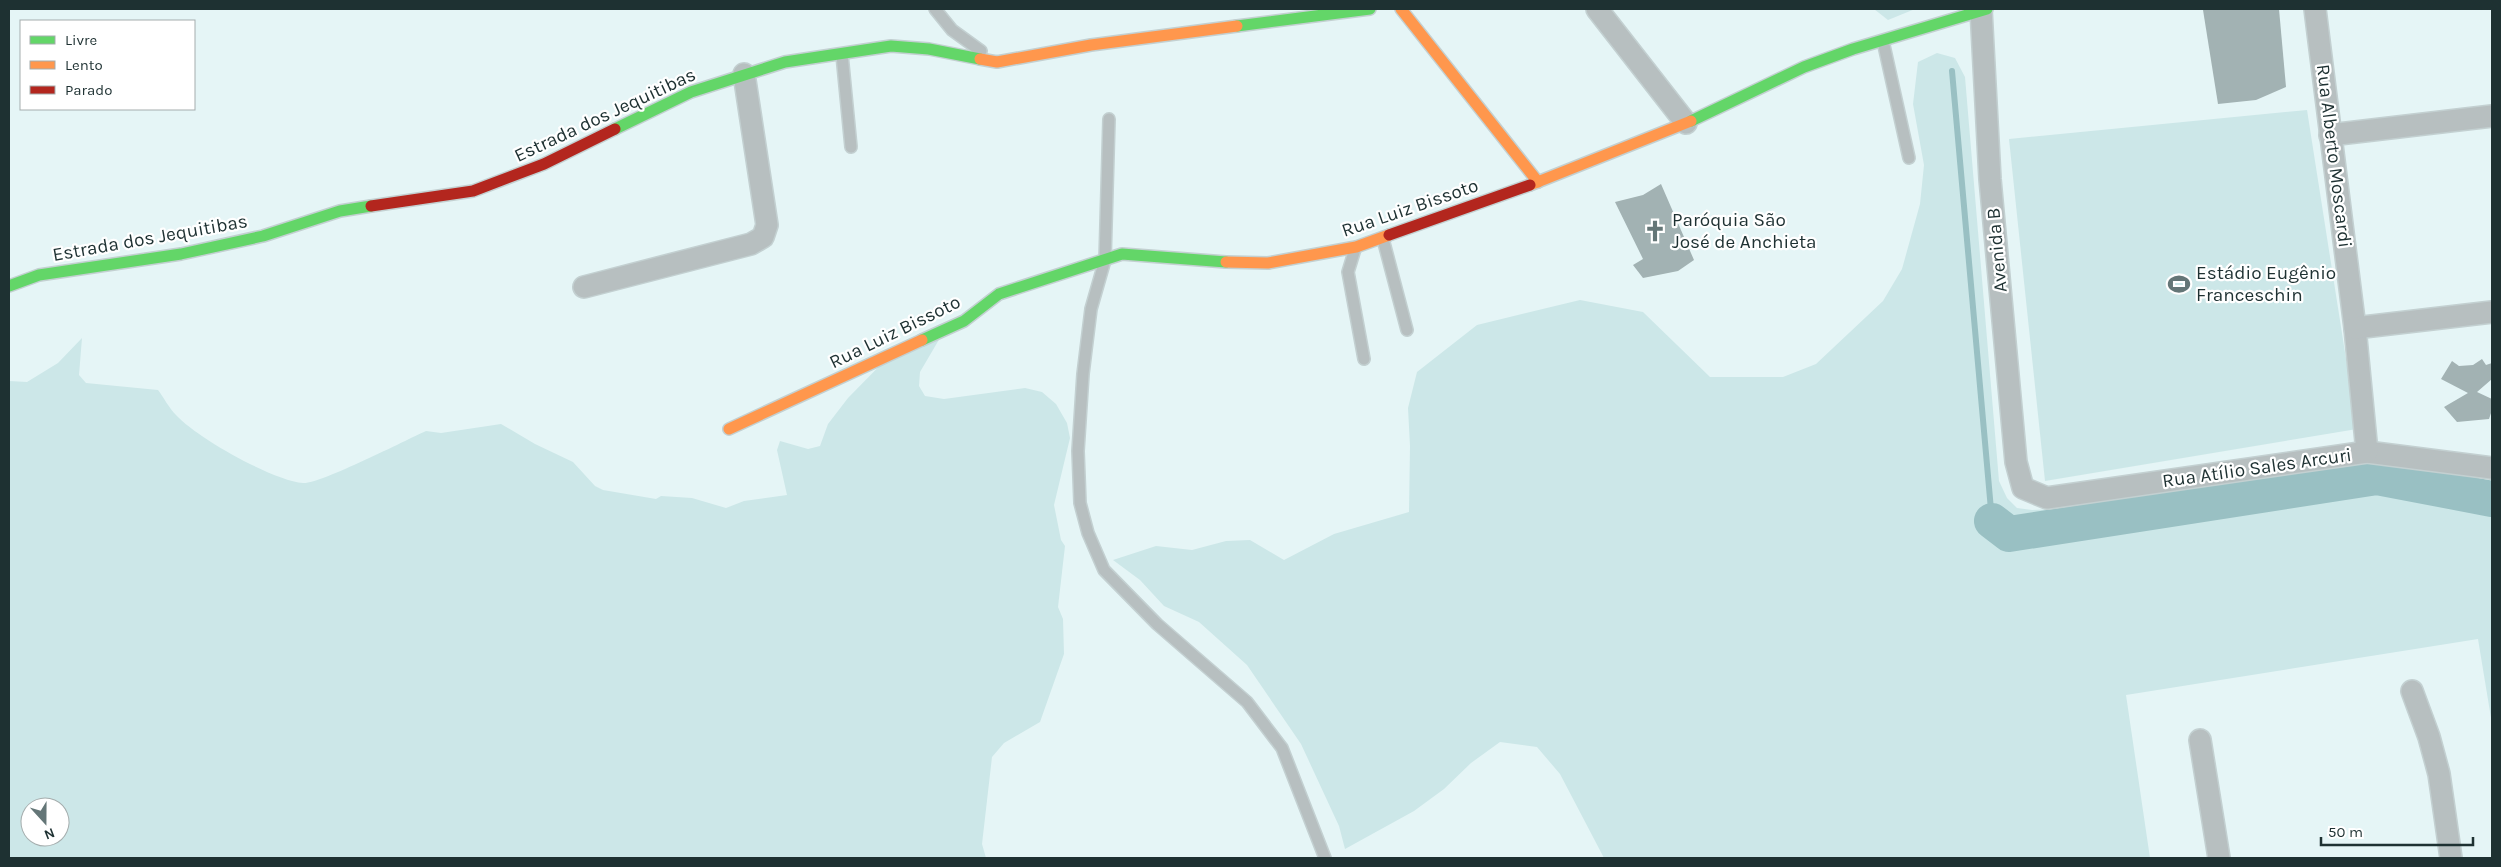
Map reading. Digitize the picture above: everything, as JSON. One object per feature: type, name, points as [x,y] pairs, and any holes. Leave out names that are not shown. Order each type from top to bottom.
[{"type":"street","name":"Estrada dos Jequitibas","points":[[9,286],[39,275],[181,254],[262,236],[340,211],[474,191],[544,164],[691,92],[785,62],[842,55],[891,46],[929,49],[996,62],[1100,43],[1370,9]]},
{"type":"street","points":[[1401,9],[1538,182]]},
{"type":"street","points":[[1597,9],[1686,123]]},
{"type":"street","name":"Rua Luiz Bissoto","points":[[728,429],[964,321],[999,294],[1122,254],[1140,254],[1200,261],[1268,263],[1356,247],[1383,239],[1415,225],[1538,182],[1686,123],[1804,67],[1853,49],[1983,9]]},
{"type":"street","name":"Avenida B","points":[[1983,9],[1990,179],[2016,462],[2023,488]]},
{"type":"street","name":"Rua Alberto Moscardi","points":[[2315,9],[2355,328],[2367,452]]},
{"type":"street","points":[[584,287],[751,244],[763,237],[767,225],[744,74]]},
{"type":"street","points":[[2330,135],[2492,116]]},
{"type":"street","points":[[2355,328],[2492,312]]},
{"type":"street","name":"Rua Atílio Sales Arcuri","points":[[2023,488],[2047,498],[2367,452],[2492,468]]},
{"type":"street","points":[[2412,691],[2429,737],[2439,774],[2450,858]]},
{"type":"street","points":[[2200,740],[2219,858]]},
{"type":"lane","points":[[936,9],[952,30],[996,62]]},
{"type":"lane","points":[[1883,41],[1909,158]]},
{"type":"lane","points":[[842,55],[851,147]]},
{"type":"lane","points":[[1109,119],[1105,260],[1091,310],[1083,374],[1078,451],[1080,503],[1088,533],[1104,570],[1157,624],[1247,702],[1282,748],[1325,858]]},
{"type":"lane","points":[[1383,239],[1407,330]]},
{"type":"lane","points":[[1356,247],[1348,272],[1364,359]]},
{"type":"shaded area","points":[[1874,9],[1915,9],[1888,20]]},
{"type":"shaded area","points":[[1937,53],[1955,58],[1965,77],[1999,481],[2007,498],[2017,508],[2032,510],[2081,508],[2351,468],[2394,469],[2492,485],[2492,724],[2478,639],[2126,695],[2150,858],[1604,858],[1560,774],[1537,747],[1500,742],[1471,763],[1444,789],[1414,811],[1345,849],[1339,826],[1301,744],[1247,665],[1199,622],[1164,606],[1140,580],[1113,560],[1156,546],[1192,550],[1226,541],[1250,540],[1284,560],[1334,534],[1409,512],[1410,446],[1408,408],[1417,372],[1477,325],[1580,300],[1643,312],[1710,377],[1783,377],[1816,364],[1883,301],[1902,269],[1920,204],[1924,165],[1913,104],[1918,62]]},
{"type":"shaded area","name":"Estádio Eugênio Franceschin","points":[[2307,110],[2357,429],[2045,481],[2009,139]]},
{"type":"shaded area","points":[[947,326],[920,372],[919,386],[925,396],[944,399],[1025,388],[1042,392],[1056,404],[1067,423],[1070,438],[1054,505],[1061,540],[1065,546],[1058,607],[1063,619],[1064,654],[1040,722],[1004,743],[992,757],[982,844],[986,858],[9,858],[9,381],[27,382],[58,363],[82,338],[79,375],[86,383],[158,390],[176,415],[217,446],[273,474],[303,483],[326,477],[426,431],[441,433],[501,424],[535,444],[573,462],[595,486],[603,490],[656,499],[661,496],[692,498],[726,508],[744,501],[787,495],[777,450],[780,441],[808,449],[820,446],[828,424],[848,398],[899,346]]},
{"type":"building","points":[[2279,9],[2286,87],[2256,100],[2218,104],[2203,10]]},
{"type":"building","name":"Paróquia São José de Anchieta","points":[[1661,184],[1694,260],[1678,271],[1643,278],[1633,265],[1643,259],[1615,202],[1643,195]]},
{"type":"building","points":[[2482,359],[2486,365],[2492,363],[2492,379],[2477,392],[2492,399],[2492,410],[2489,419],[2457,422],[2444,407],[2468,393],[2441,379],[2452,361],[2459,366],[2473,365]]},
{"type":"waterway","points":[[1952,71],[1992,521]]},
{"type":"waterway","points":[[1992,521],[2009,534],[2377,477],[2492,499]]},
{"type":"traffic: fast","points":[[1237,26],[1370,9]]},
{"type":"traffic: fast","points":[[1691,121],[1804,67],[1853,49],[1987,9]]},
{"type":"traffic: fast","points":[[615,129],[691,92],[785,62],[891,46],[929,49],[980,59]]},
{"type":"traffic: fast","points":[[9,286],[39,275],[181,254],[263,236],[340,211],[371,206]]},
{"type":"traffic: fast","points":[[922,340],[964,321],[999,294],[1122,254],[1226,262]]},
{"type":"traffic: slow","points":[[1401,9],[1538,182]]},
{"type":"traffic: slow","points":[[980,59],[997,62],[1091,45],[1237,26]]},
{"type":"traffic: slow","points":[[1530,185],[1691,121]]},
{"type":"traffic: slow","points":[[1226,262],[1268,263],[1356,247],[1389,235]]},
{"type":"traffic: slow","points":[[729,429],[922,340]]},
{"type":"traffic: jam","points":[[371,206],[473,191],[544,164],[615,129]]},
{"type":"traffic: jam","points":[[1389,235],[1530,185]]},
{"type":"place","name":"Paróquia São José de Anchieta","points":[[1655,231]]},
{"type":"place","name":"Estádio Eugênio Franceschin","points":[[2179,284]]}]
